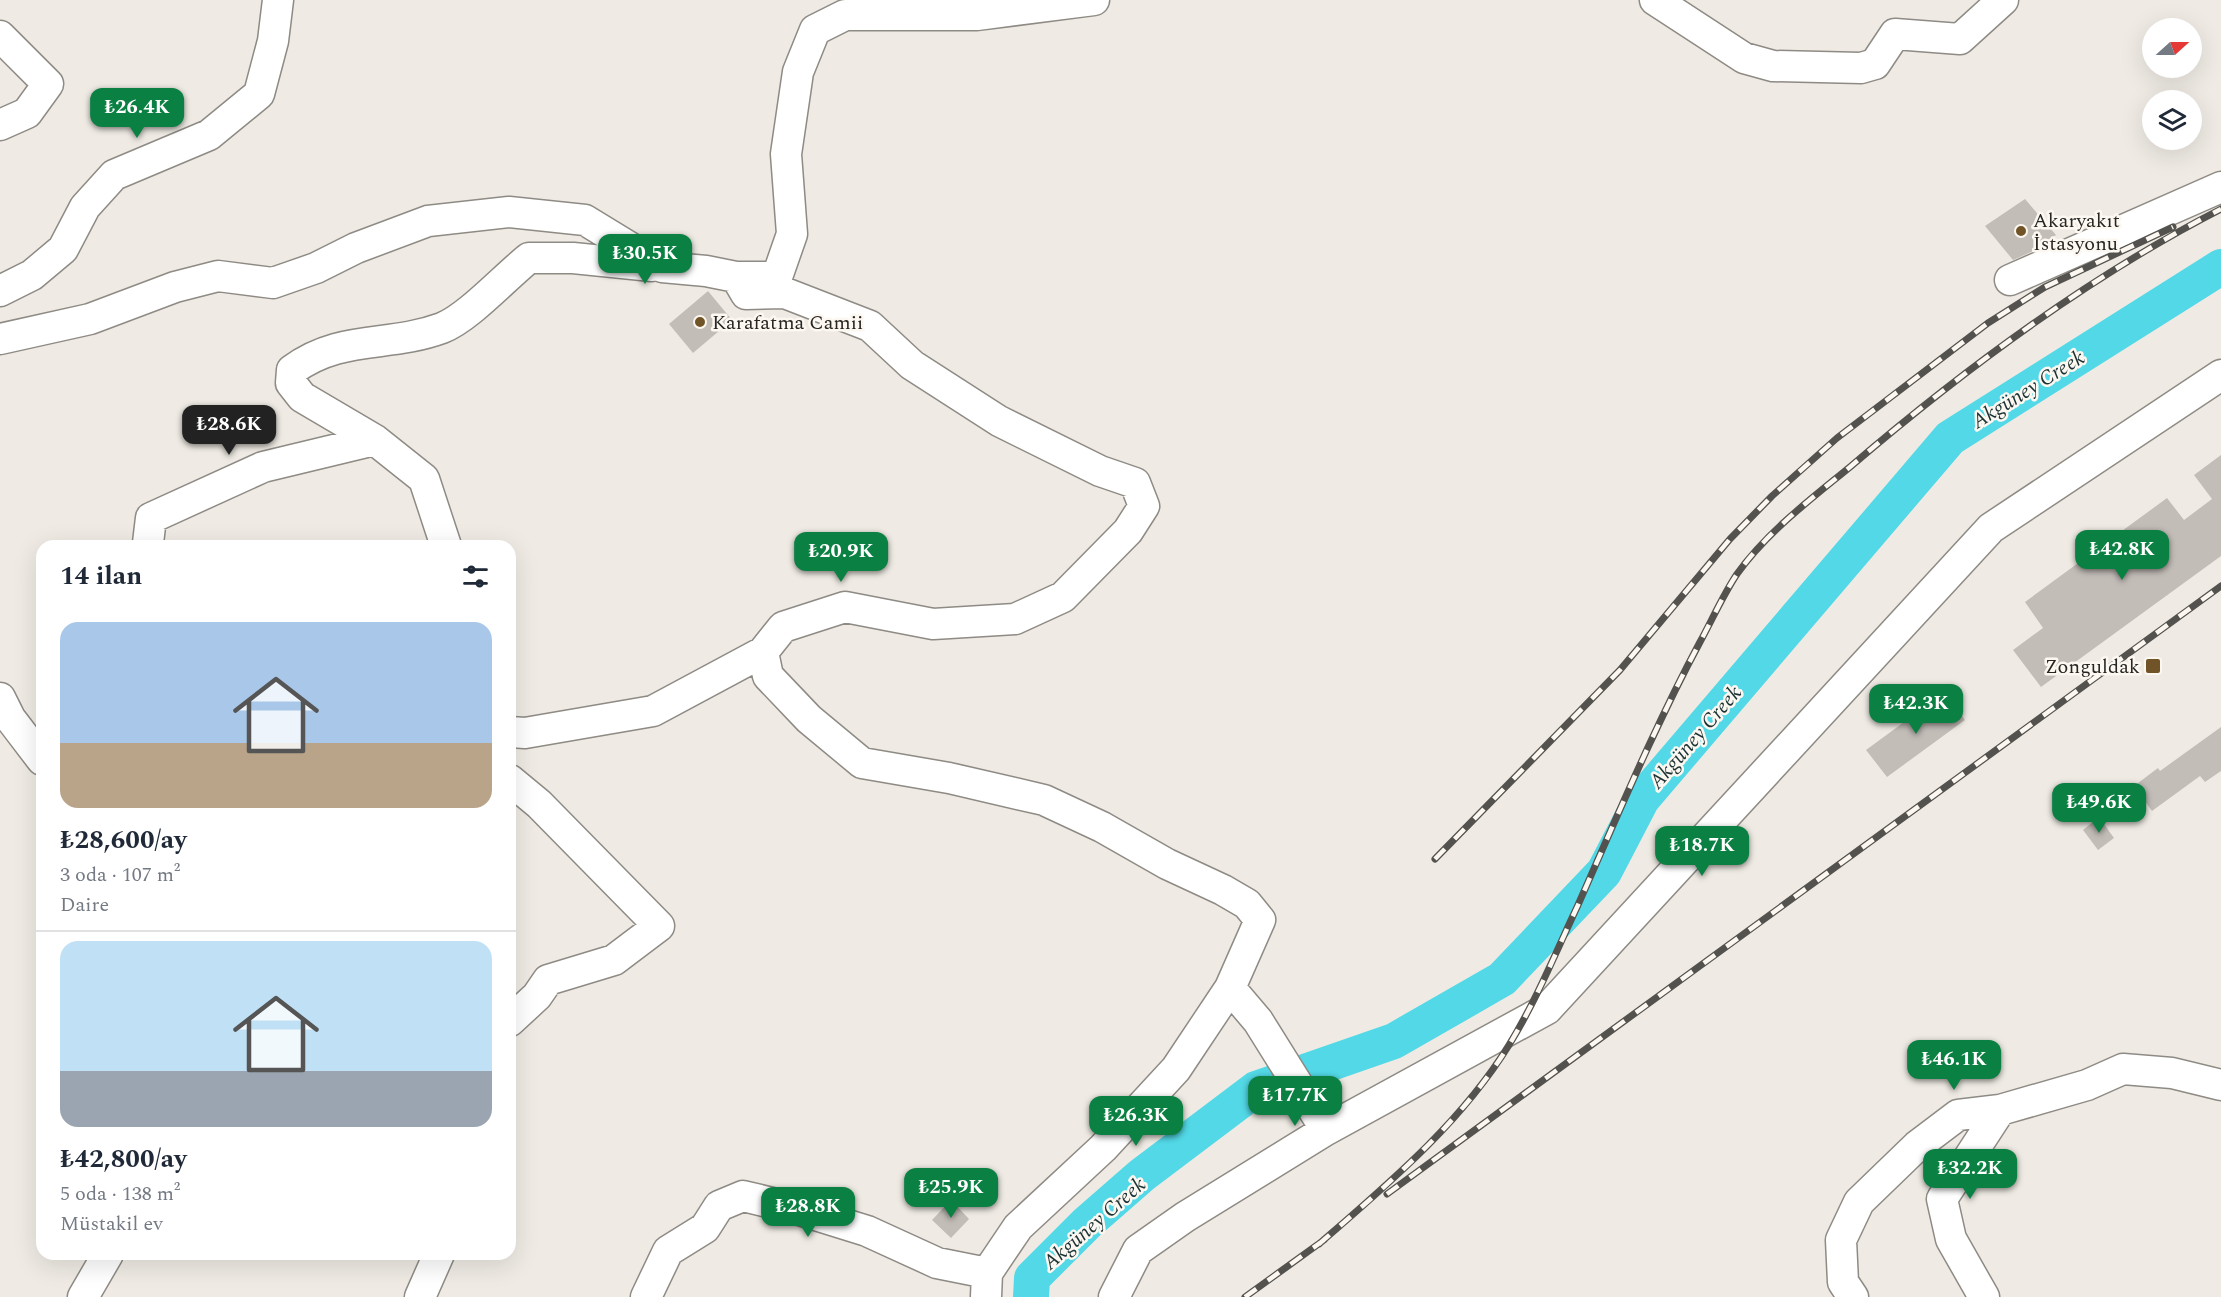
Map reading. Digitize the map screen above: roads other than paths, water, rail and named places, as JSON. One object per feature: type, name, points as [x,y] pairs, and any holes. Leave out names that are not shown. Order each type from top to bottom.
[{"type":"street","points":[[0,291],[32,275],[63,249],[85,207],[114,175],[209,135],[259,94],[273,41],[278,0]]},
{"type":"street","points":[[444,540],[424,479],[375,440],[302,397],[291,383],[292,370],[312,356],[340,346],[391,341],[444,328],[472,309],[529,258],[573,258],[706,271],[736,277],[777,277],[792,234],[786,154],[798,72],[815,30],[845,15],[977,15],[1094,0]]},
{"type":"street","points":[[1655,0],[1744,58],[1773,66],[1861,68],[1875,64],[1895,34],[1960,39],[2003,0]]},
{"type":"street","points":[[0,36],[48,84],[27,113],[0,125]]},
{"type":"street","points":[[2010,280],[2221,187]]},
{"type":"street","points":[[0,339],[90,320],[175,287],[218,276],[273,283],[316,268],[356,248],[428,221],[509,212],[585,220],[662,267]]},
{"type":"street","points":[[516,732],[653,711],[763,652],[783,627],[845,607],[933,624],[1015,619],[1063,597],[1128,531],[1144,506],[1135,483],[1100,471],[999,421],[912,365],[870,326],[784,292],[746,294],[736,277]]},
{"type":"street","points":[[1114,1297],[1138,1250],[1185,1217],[1326,1130],[1547,1009],[1991,528],[2221,375]]},
{"type":"street","points":[[148,540],[151,518],[199,495],[263,467],[375,440]]},
{"type":"street","points":[[646,1297],[668,1251],[705,1228],[719,1206],[742,1196],[793,1208],[867,1231],[986,1285],[1018,1227],[1103,1148],[1176,1068],[1230,988],[1260,920],[1246,904],[1223,890],[1167,864],[1102,827],[1044,800],[949,778],[862,763],[808,719],[768,676],[763,652]]},
{"type":"street","points":[[0,698],[9,718],[36,752]]},
{"type":"street","points":[[516,785],[539,804],[659,926],[614,960],[548,980],[537,996],[516,1015]]},
{"type":"street","points":[[1230,988],[1258,1021],[1326,1130]]},
{"type":"street","points":[[1853,1297],[1843,1282],[1841,1240],[1859,1202],[1917,1146],[1958,1115],[2000,1110],[2087,1084],[2123,1070],[2172,1073],[2221,1085]]},
{"type":"street","points":[[1984,1297],[1951,1239],[1942,1199],[2000,1110]]},
{"type":"street","points":[[83,1297],[105,1260]]},
{"type":"street","points":[[420,1297],[436,1260]]},
{"type":"waterway","name":"Akgüney Creek","points":[[1031,1297],[1032,1278],[1087,1223],[1142,1175],[1256,1089],[1394,1041],[1502,979],[1604,872],[1642,799],[1950,438],[2221,267]]},
{"type":"railway","points":[[1319,1244],[1397,1175],[1446,1126],[1469,1101],[1509,1045],[1545,976],[1683,674],[1727,590],[1762,544],[1805,504],[1893,431],[2028,327],[2124,264],[2221,209]]},
{"type":"railway","points":[[1435,859],[1620,670],[1730,539],[1772,496],[1837,438],[1988,323],[2045,287],[2173,227]]},
{"type":"railway","points":[[1387,1194],[2221,586]]},
{"type":"railway","points":[[1245,1297],[1324,1240]]},
{"type":"place","name":"Akaryakıt İstasyonu","points":[[2021,231]]},
{"type":"place","name":"Karafatma Camii","points":[[700,322]]},
{"type":"place","name":"Zonguldak","points":[[2153,666]]}]
